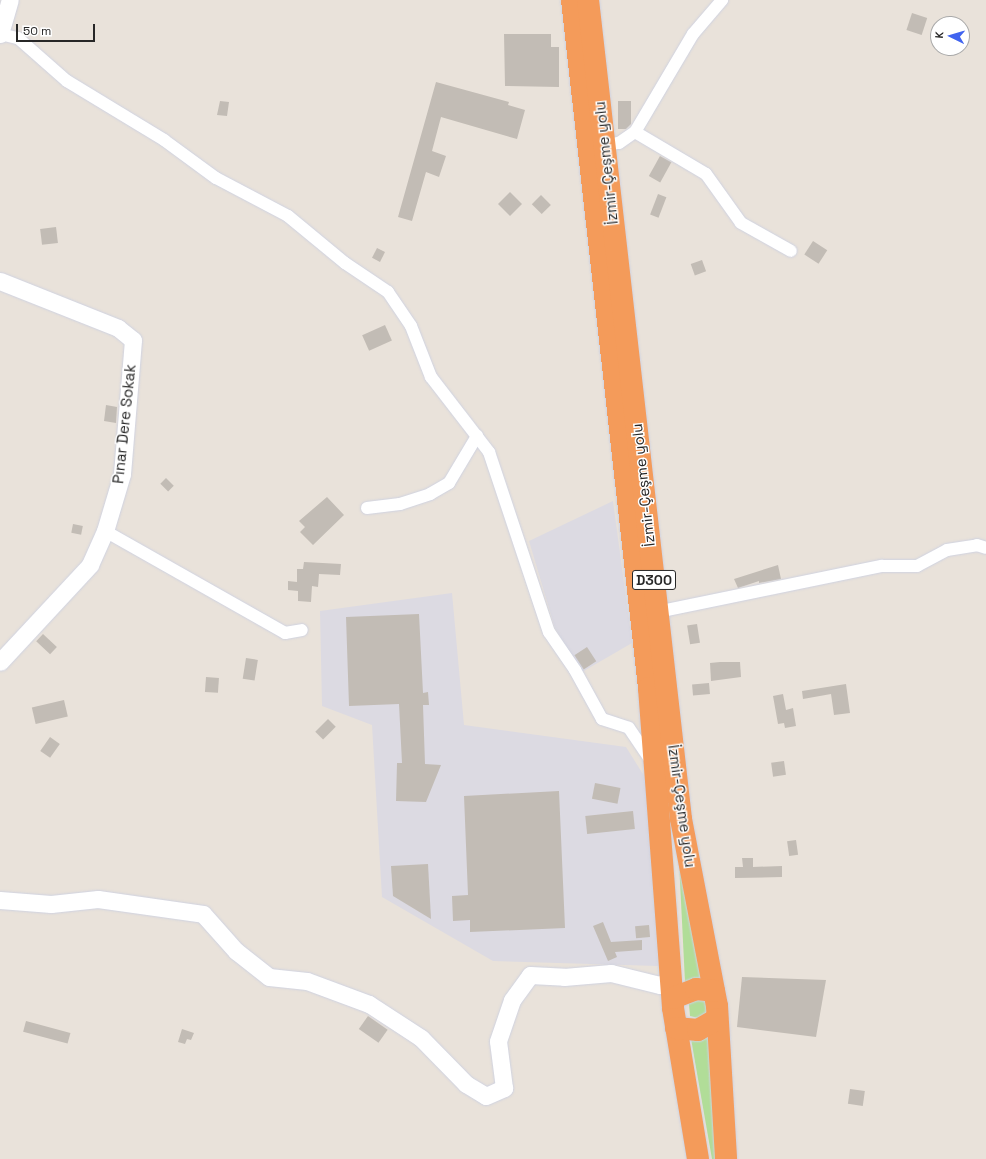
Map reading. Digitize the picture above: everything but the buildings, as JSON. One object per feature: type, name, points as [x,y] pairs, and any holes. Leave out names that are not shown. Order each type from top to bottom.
[{"type":"highway","name":"İzmir-Çeşme yolu","points":[[572,0],[656,769],[676,1028],[698,1159]]},
{"type":"highway","name":"İzmir-Çeşme yolu","points":[[588,0],[681,819],[714,991],[726,1159]]},
{"type":"highway","points":[[673,988],[714,991]]},
{"type":"highway","points":[[676,1028],[698,1030],[717,1019]]},
{"type":"street","points":[[10,0],[1,26],[18,38],[67,81],[164,140],[216,178],[288,216],[345,263],[388,292],[411,326],[431,376],[489,452],[549,632],[575,670],[602,719],[629,728],[656,769]]},
{"type":"street","points":[[604,145],[619,143],[635,132],[693,34],[722,0]]},
{"type":"street","points":[[635,132],[706,174],[741,223],[790,251]]},
{"type":"street","name":"Pınar Dere Sokak","points":[[0,281],[118,328],[133,340],[122,474],[106,531],[90,565],[0,662]]},
{"type":"street","points":[[367,508],[400,504],[430,494],[449,483],[477,436]]},
{"type":"street","points":[[106,531],[285,633],[302,630]]},
{"type":"street","points":[[657,612],[876,567],[917,566],[947,550],[977,545],[986,548]]},
{"type":"street","points":[[0,900],[51,904],[98,899],[203,914],[236,950],[269,977],[307,981],[369,1004],[421,1038],[466,1084],[486,1096],[504,1088],[498,1041],[512,1000],[530,975],[564,977],[611,973],[673,988]]},
{"type":"shaded area","points":[[613,501],[632,643],[582,672],[555,628],[529,541]]},
{"type":"shaded area","points":[[452,593],[464,725],[626,747],[646,779],[658,966],[493,961],[382,897],[372,725],[322,706],[320,611]]},
{"type":"green space","points":[[679,861],[708,981],[685,982]]},
{"type":"green space","points":[[695,999],[710,1002],[706,1020],[690,1016],[689,1004]]},
{"type":"green space","points":[[714,1036],[720,1159],[712,1159],[691,1039]]}]
